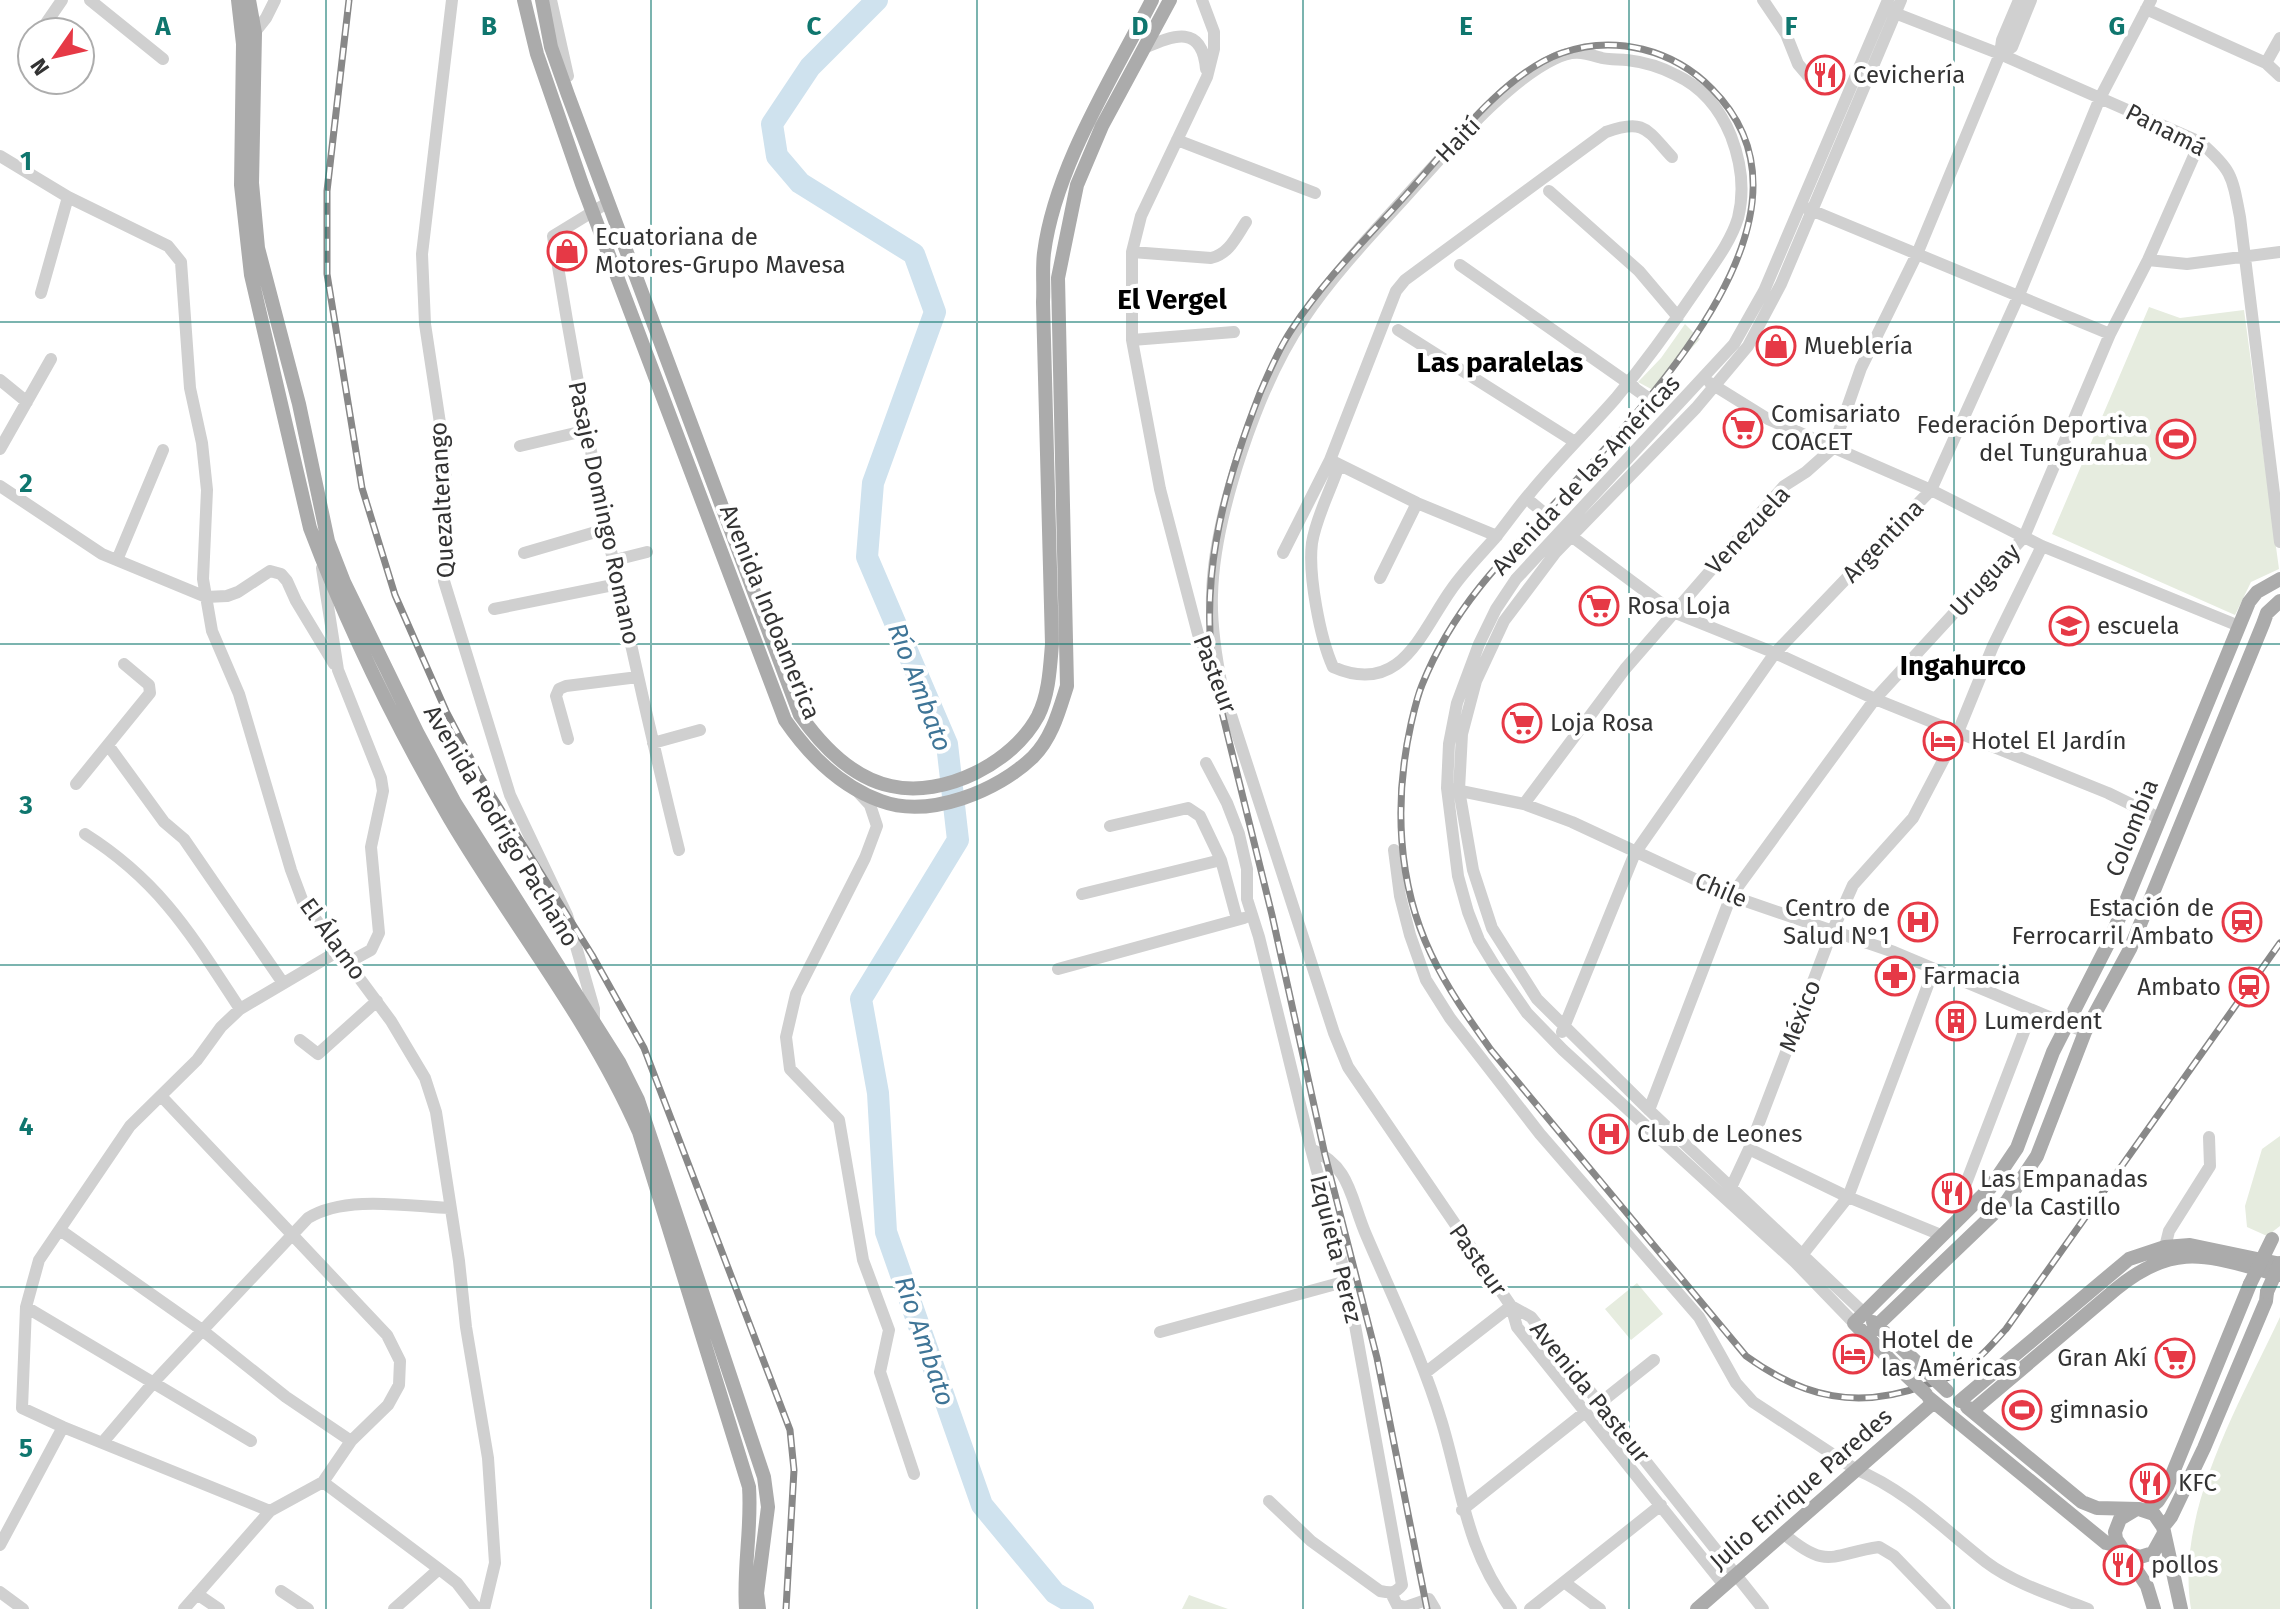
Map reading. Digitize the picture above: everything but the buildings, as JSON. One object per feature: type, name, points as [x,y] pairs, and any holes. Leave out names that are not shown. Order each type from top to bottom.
[{"type":"main road","name":"Avenida Rodrigo Pachano","points":[[238,0],[249,38],[241,185],[251,275],[303,498],[321,557],[398,723],[451,820],[597,1048],[618,1084],[639,1132],[749,1487],[751,1507],[746,1609]]},
{"type":"main road","name":"Avenida Rodrigo Pachano","points":[[249,0],[252,183],[258,248],[299,404],[328,541],[344,582],[455,803],[619,1062],[638,1100],[764,1477],[768,1507],[757,1593],[759,1609]]},
{"type":"main road","name":"Avenida Indoamerica","points":[[524,0],[537,54],[593,212],[785,720],[819,763],[853,787],[883,802],[920,806],[951,802],[978,793],[1034,756],[1054,725],[1067,686],[1058,278],[1077,185],[1099,131],[1170,0]]},
{"type":"main road","name":"Avenida Indoamerica","points":[[542,0],[551,47],[607,203],[800,715],[835,756],[859,773],[890,786],[920,788],[969,777],[1008,755],[1027,735],[1049,684],[1052,644],[1044,253],[1056,202],[1072,156],[1152,0]]},
{"type":"main road","name":"Colombia","points":[[1859,1318],[1990,1188],[2017,1148],[2064,1026],[2110,940],[2249,602],[2257,592],[2280,579]]},
{"type":"main road","name":"Colombia","points":[[1872,1330],[2007,1201],[2037,1156],[2085,1032],[2130,949],[2267,613],[2280,601]]},
{"type":"main road","points":[[2154,1609],[2147,1586],[2116,1539],[2117,1525],[2125,1513],[2143,1510],[2158,1501],[2167,1487],[2248,1289],[2276,1237]]},
{"type":"main road","points":[[1972,1411],[2028,1354],[2091,1300],[2129,1259],[2165,1247],[2190,1245],[2280,1264],[2271,1300],[2163,1531],[2158,1548],[2147,1556],[2123,1550]]},
{"type":"main road","points":[[2091,1300],[2138,1271],[2171,1258],[2207,1258],[2280,1275]]},
{"type":"main road","points":[[2248,1289],[2271,1300]]},
{"type":"main road","name":"Avenida de las Américas","points":[[1859,1318],[1908,1354],[1947,1391],[2082,1502],[2097,1508],[2143,1510]]},
{"type":"main road","name":"Avenida de las Américas","points":[[1872,1330],[1893,1363],[1930,1398],[2106,1543],[2123,1550]]},
{"type":"main road","points":[[1960,1401],[2028,1354]]},
{"type":"main road","name":"Julio Enrique Paredes","points":[[1697,1609],[1784,1534],[1930,1398]]},
{"type":"main road","points":[[2193,1425],[2210,1432]]},
{"type":"main road","points":[[2143,1510],[2154,1514],[2163,1531],[2181,1609]]},
{"type":"street","points":[[90,0],[163,59]]},
{"type":"street","points":[[249,38],[275,0]]},
{"type":"street","name":"Quezalterango","points":[[452,0],[422,254],[425,324],[443,443],[447,497],[444,581],[510,795],[567,915],[594,1009],[594,1025]]},
{"type":"street","points":[[551,0],[564,63],[586,125],[583,135]]},
{"type":"street","name":"Pasteur","points":[[1202,0],[1214,32],[1214,49],[1207,77],[1141,216],[1132,252],[1132,340],[1160,489],[1198,634],[1222,687],[1334,1033],[1348,1067],[1511,1306]]},
{"type":"street","points":[[1763,0],[1786,34],[1798,64],[1815,84]]},
{"type":"street","name":"Avenida de las Américas","points":[[1859,1318],[1802,1255],[1557,1044],[1527,1013],[1479,940],[1458,876],[1449,744],[1457,703],[1479,644],[1496,609],[1516,579],[1748,346],[1781,284],[1806,208],[1889,7],[1901,0]]},
{"type":"street","name":"Venezuela","points":[[1524,804],[1625,669],[1673,612],[1784,486],[1806,472],[1833,448],[1861,368],[1917,254],[2000,54],[2002,40],[2019,0]]},
{"type":"street","name":"Venezuela","points":[[2000,54],[2012,47],[2031,0]]},
{"type":"street","points":[[2148,5],[2266,63],[2280,76]]},
{"type":"street","name":"Argentina","points":[[1557,1044],[1635,853],[1775,653],[1931,490],[2019,295],[2100,98],[2148,5]]},
{"type":"street","name":"Panamá","points":[[1889,7],[2200,142],[2225,164],[2234,185],[2280,542]]},
{"type":"street","points":[[1144,48],[1176,35],[1188,36],[1204,53],[1207,77]]},
{"type":"street","points":[[2266,63],[2280,38]]},
{"type":"street","name":"Haití","points":[[1222,687],[1212,597],[1215,557],[1222,520],[1251,427],[1277,362],[1319,296],[1459,137],[1531,74],[1558,56],[1590,52],[1603,59],[1630,60],[1673,73],[1707,96],[1726,125],[1736,149],[1743,187],[1729,241],[1630,386],[1575,442]]},
{"type":"street","points":[[1398,330],[1575,442],[1529,501],[1453,587],[1417,646],[1405,658],[1376,674],[1346,673],[1333,667],[1327,654],[1312,586],[1313,540],[1335,462],[1396,291],[1415,270],[1442,254],[1606,132],[1628,124],[1640,126],[1672,157]]},
{"type":"street","points":[[1177,140],[1315,193]]},
{"type":"street","name":"Uruguay","points":[[1649,1110],[1731,896],[1875,699],[2024,537],[2110,334],[2148,260],[2200,142]]},
{"type":"street","points":[[0,156],[68,197],[41,293]]},
{"type":"street","points":[[1549,191],[1625,257],[1678,317]]},
{"type":"street","name":"El Álamo","points":[[68,197],[168,246],[181,262],[190,388],[202,443],[207,490],[203,579],[212,631],[239,694],[298,889],[310,912],[377,1001],[425,1078],[436,1112],[488,1458],[495,1563],[484,1609]]},
{"type":"street","name":"Pasaje Domingo Romano","points":[[607,203],[553,236],[606,529],[679,850]]},
{"type":"street","points":[[1806,208],[2110,334]]},
{"type":"street","points":[[1132,252],[1211,258],[1229,248],[1246,222]]},
{"type":"street","points":[[2148,260],[2187,264],[2280,252]]},
{"type":"street","points":[[1460,265],[1655,403],[1669,417]]},
{"type":"street","points":[[1132,340],[1234,332]]},
{"type":"street","points":[[0,449],[51,359]]},
{"type":"street","points":[[0,380],[27,402]]},
{"type":"street","points":[[1710,383],[1768,419],[1931,490],[2042,546],[2239,626]]},
{"type":"street","name":"Avenida de las Américas","points":[[1566,532],[1669,417],[1710,383]]},
{"type":"street","points":[[520,446],[588,430]]},
{"type":"street","points":[[117,560],[163,450]]},
{"type":"street","points":[[1335,462],[1417,503],[1497,536]]},
{"type":"street","points":[[1283,553],[1335,462]]},
{"type":"street","points":[[0,486],[102,554],[206,597],[227,596],[270,571],[275,571],[287,581],[338,670],[381,778],[383,791],[371,847],[379,933],[371,950],[349,962]]},
{"type":"street","points":[[1529,501],[1673,612],[1775,653],[1875,699],[2108,793],[2159,818]]},
{"type":"street","points":[[1380,578],[1417,503]]},
{"type":"street","points":[[524,553],[606,529]]},
{"type":"street","name":"México","points":[[1729,1193],[1853,885],[1913,818],[1958,732],[1993,646],[2042,546]]},
{"type":"street","points":[[615,560],[647,552]]},
{"type":"street","points":[[321,557],[338,670]]},
{"type":"street","points":[[494,609],[618,584]]},
{"type":"street","points":[[76,784],[150,693],[149,685],[124,664]]},
{"type":"street","points":[[568,739],[556,696],[559,689],[638,677]]},
{"type":"street","points":[[653,743],[700,730]]},
{"type":"street","points":[[108,745],[164,822],[184,839],[283,983]]},
{"type":"street","name":"Izquieta Perez","points":[[1206,763],[1239,834],[1247,869],[1247,899],[1347,1281],[1397,1589]]},
{"type":"street","points":[[853,787],[870,805],[877,826],[865,858],[796,994],[786,1037],[790,1069],[839,1120],[863,1260],[889,1330],[880,1372],[914,1474]]},
{"type":"street","name":"Avenida de las Américas","points":[[1453,789],[1473,870],[1492,928],[1537,999],[1795,1262],[1859,1318]]},
{"type":"street","name":"Chile","points":[[1453,789],[1524,804],[1572,822],[1731,896],[1934,969],[2064,1026],[2085,1032]]},
{"type":"street","points":[[1110,826],[1188,808],[1200,816],[1221,860],[1237,919]]},
{"type":"street","points":[[85,834],[120,856],[149,882],[187,927],[240,1009]]},
{"type":"street","points":[[1394,850],[1400,896],[1410,935],[1426,980],[1450,1018],[1540,1134],[1699,1317],[1736,1383],[1753,1402],[1855,1469],[1921,1507],[1988,1564],[2023,1583],[2088,1609]]},
{"type":"street","points":[[1082,894],[1221,860]]},
{"type":"street","points":[[1058,969],[1252,917]]},
{"type":"street","points":[[270,1511],[22,1408],[26,1307],[39,1260],[130,1126],[197,1060],[221,1027],[240,1009],[340,950]]},
{"type":"street","points":[[1802,1255],[1848,1197],[1934,969]]},
{"type":"street","points":[[300,1040],[318,1054],[377,1001]]},
{"type":"street","points":[[1965,1212],[1963,1191],[2032,1011]]},
{"type":"street","points":[[162,1097],[387,1335],[400,1361],[399,1385],[388,1405],[351,1441],[323,1482],[270,1511],[184,1609]]},
{"type":"street","points":[[2165,1247],[2169,1231],[2210,1166],[2209,1137]]},
{"type":"street","points":[[1311,1149],[1335,1162],[1345,1177],[1358,1218],[1425,1373],[1443,1424],[1462,1510],[1479,1554],[1511,1609]]},
{"type":"street","points":[[1749,1149],[1848,1197],[1941,1235]]},
{"type":"street","points":[[103,1442],[153,1383],[308,1218],[332,1207],[383,1204],[449,1208]]},
{"type":"street","points":[[60,1230],[202,1330],[286,1397],[351,1441]]},
{"type":"street","points":[[1160,1332],[1347,1281]]},
{"type":"street","points":[[1425,1373],[1511,1306]]},
{"type":"street","name":"Avenida Pasteur","points":[[1511,1306],[1531,1317],[1600,1403],[1730,1580]]},
{"type":"street","name":"Avenida Pasteur","points":[[1511,1306],[1517,1327],[1584,1413],[1661,1505],[1730,1580],[1763,1609]]},
{"type":"street","points":[[26,1307],[251,1441]]},
{"type":"street","points":[[1600,1403],[1654,1360]]},
{"type":"street","points":[[1462,1510],[1584,1413]]},
{"type":"street","points":[[0,1545],[63,1427]]},
{"type":"street","points":[[323,1482],[457,1583],[477,1609]]},
{"type":"street","points":[[1269,1501],[1311,1541],[1380,1591],[1397,1589],[1397,1605],[1406,1607],[1429,1599],[1435,1609]]},
{"type":"street","points":[[1530,1609],[1661,1505]]},
{"type":"street","points":[[1784,1534],[1796,1544],[1830,1559],[1879,1547],[1894,1556],[1945,1609]]},
{"type":"street","points":[[394,1609],[439,1569]]},
{"type":"street","points":[[1564,1582],[1600,1609]]},
{"type":"street","points":[[281,1591],[308,1609]]},
{"type":"street","points":[[0,1592],[23,1609]]},
{"type":"street","points":[[197,1594],[219,1609]]},
{"type":"shaded area","name":"Federación Deportiva del Tungurahua","points":[[2149,307],[2180,318],[2244,310],[2279,569],[2251,582],[2235,615],[2052,534]]},
{"type":"shaded area","points":[[1685,324],[1700,339],[1653,390],[1638,382],[1661,358]]},
{"type":"shaded area","points":[[2280,1136],[2280,1226],[2267,1236],[2247,1227],[2245,1206],[2262,1149]]},
{"type":"shaded area","points":[[1637,1283],[1663,1314],[1631,1340],[1605,1309]]},
{"type":"shaded area","points":[[2280,1317],[2280,1609],[2191,1609],[2189,1572],[2193,1534],[2202,1496],[2230,1421]]},
{"type":"shaded area","points":[[1189,1595],[1228,1609],[1182,1609]]},
{"type":"waterway","name":"Río Ambato","points":[[877,0],[810,67],[772,124],[777,156],[800,183],[914,254],[935,312],[873,483],[867,557],[947,744],[958,840],[861,999],[878,1093],[886,1232],[982,1505],[1055,1593],[1083,1609]]},
{"type":"railway","points":[[349,0],[327,191],[327,274],[362,488],[395,595],[446,711],[479,774],[592,955],[644,1048],[790,1430],[794,1470],[786,1609]]},
{"type":"railway","points":[[1427,1609],[1377,1358],[1325,1155],[1272,915],[1217,692],[1211,653],[1211,577],[1216,540],[1234,466],[1260,393],[1287,336],[1346,260],[1457,136],[1518,78],[1562,53],[1602,45],[1643,49],[1680,64],[1712,89],[1748,149],[1750,214],[1726,283],[1683,353],[1629,421],[1479,588],[1440,647],[1419,694],[1406,753],[1401,811],[1405,870],[1411,899],[1431,954],[1451,991],[1491,1050],[1746,1356],[1789,1382],[1832,1396],[1854,1398],[1901,1393],[1947,1378],[1972,1364],[2006,1329],[2280,943]]},
{"type":"place","name":"Cevichería","points":[[1825,75]]},
{"type":"place","name":"Ecuatoriana de Motores-Grupo Mavesa","points":[[567,251]]},
{"type":"place","name":"Mueblería","points":[[1776,346]]},
{"type":"place","name":"Comisariato COACET","points":[[1743,428]]},
{"type":"place","name":"Federación Deportiva del Tungurahua","points":[[2176,439]]},
{"type":"place","name":"Rosa Loja","points":[[1599,606]]},
{"type":"place","name":"escuela","points":[[2069,626]]},
{"type":"place","name":"Loja Rosa","points":[[1522,723]]},
{"type":"place","name":"Hotel El Jardín","points":[[1943,741]]},
{"type":"place","name":"Centro de Salud N°1","points":[[1918,922]]},
{"type":"place","name":"Estación de Ferrocarril Ambato","points":[[2242,922]]},
{"type":"place","name":"Farmacia","points":[[1895,976]]},
{"type":"place","name":"Ambato","points":[[2249,987]]},
{"type":"place","name":"Lumerdent","points":[[1956,1021]]},
{"type":"place","name":"Club de Leones","points":[[1609,1134]]},
{"type":"place","name":"Las Empanadas de la Castillo","points":[[1952,1193]]},
{"type":"place","name":"Hotel de las Américas","points":[[1853,1354]]},
{"type":"place","name":"Gran Akí","points":[[2175,1358]]},
{"type":"place","name":"gimnasio","points":[[2022,1410]]},
{"type":"place","name":"KFC","points":[[2150,1483]]},
{"type":"place","name":"pollos","points":[[2123,1565]]},
{"type":"district","name":"El Vergel","points":[[1172,299]]},
{"type":"district","name":"Las paralelas","points":[[1500,362]]},
{"type":"district","name":"Ingahurco","points":[[1963,665]]}]
